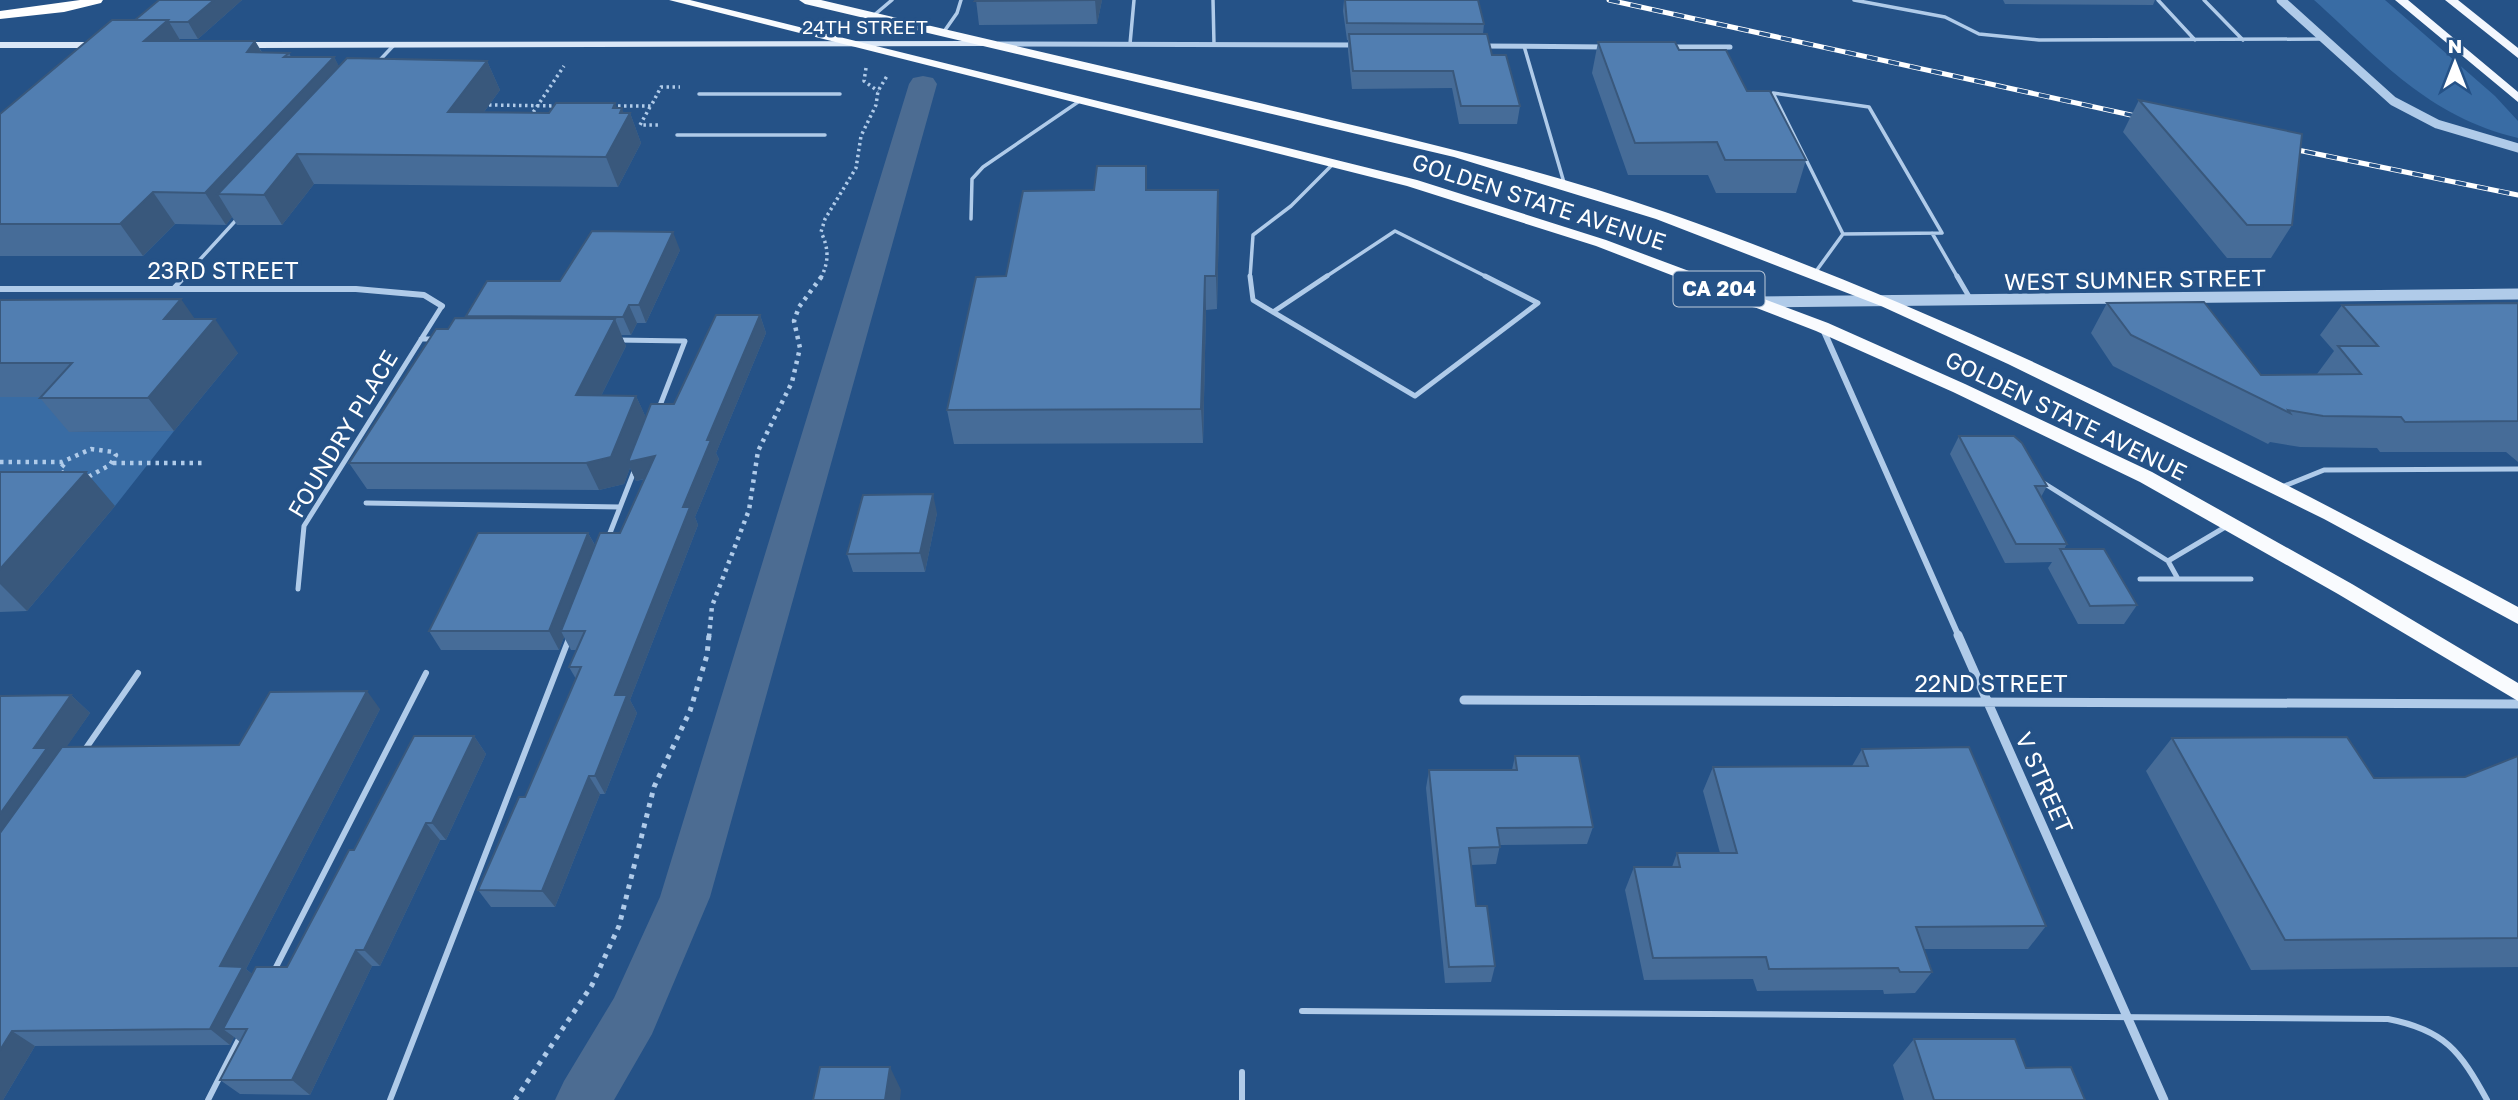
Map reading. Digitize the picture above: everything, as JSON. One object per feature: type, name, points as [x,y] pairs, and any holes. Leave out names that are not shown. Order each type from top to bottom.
[{"type":"highway","points":[[0,15],[33,12],[96,0]]},
{"type":"highway","name":"GOLDEN STATE AVENUE","points":[[675,0],[1412,183],[1601,243],[1822,327],[1959,388],[2146,477],[2345,589],[2518,693]]},
{"type":"highway","name":"GOLDEN STATE AVENUE","points":[[805,0],[1458,154],[1661,215],[1886,303],[2014,360],[2331,514],[2518,616]]},
{"type":"main road","points":[[2401,0],[2518,98]]},
{"type":"main road","points":[[2451,0],[2518,54]]},
{"type":"main road","name":"24TH STREET","points":[[230,45],[985,44]]},
{"type":"main road","points":[[0,45],[107,45]]},
{"type":"street","points":[[2281,0],[2393,102],[2437,124],[2518,148]]},
{"type":"street","name":"24TH STREET","points":[[985,44],[1362,45]]},
{"type":"street","points":[[83,54],[93,45]]},
{"type":"street","points":[[1470,46],[1620,47]]},
{"type":"street","points":[[1661,47],[1730,47]]},
{"type":"street","name":"23RD STREET","points":[[0,289],[370,290],[424,295],[442,306]]},
{"type":"street","name":"WEST SUMNER STREET","points":[[1753,302],[1886,303],[2518,294]]},
{"type":"street","name":"V STREET","points":[[1822,327],[2164,1100]]},
{"type":"street","name":"22ND STREET","points":[[1464,700],[2518,704]]},
{"type":"lane","points":[[873,17],[892,0]]},
{"type":"lane","points":[[943,33],[957,13],[961,0]]},
{"type":"lane","points":[[1130,44],[1135,0]]},
{"type":"lane","points":[[1213,0],[1214,44]]},
{"type":"lane","points":[[1854,0],[1945,17],[1979,34],[2039,40],[2323,39]]},
{"type":"lane","points":[[2158,0],[2195,40]]},
{"type":"lane","points":[[2204,0],[2243,40]]},
{"type":"lane","points":[[376,65],[394,45]]},
{"type":"lane","points":[[1524,46],[1565,186]]},
{"type":"lane","points":[[699,94],[840,93]]},
{"type":"lane","points":[[1773,93],[1869,107],[1942,233],[1843,234],[1773,93]]},
{"type":"lane","points":[[971,219],[972,179],[983,167],[1081,100]]},
{"type":"lane","points":[[677,135],[825,135]]},
{"type":"lane","points":[[1273,312],[1395,231],[1538,303],[1415,396],[1323,342],[1273,312],[1253,300],[1253,235],[1291,206],[1334,163]]},
{"type":"lane","points":[[174,288],[239,217]]},
{"type":"lane","points":[[1932,233],[1972,302]]},
{"type":"lane","points":[[1814,274],[1843,234]]},
{"type":"lane","name":"FOUNDRY PLACE","points":[[298,589],[304,526],[442,306]]},
{"type":"lane","points":[[421,339],[449,339]]},
{"type":"lane","points":[[602,340],[685,341],[655,418]]},
{"type":"lane","points":[[605,545],[640,456]]},
{"type":"lane","points":[[2279,488],[2324,470],[2518,469]]},
{"type":"lane","points":[[2037,477],[2046,486],[2168,561],[2178,579]]},
{"type":"lane","points":[[366,503],[620,507]]},
{"type":"lane","points":[[2168,561],[2230,524]]},
{"type":"lane","points":[[2140,579],[2250,579]]},
{"type":"lane","points":[[390,1100],[570,634]]},
{"type":"lane","points":[[77,761],[138,673]]},
{"type":"lane","points":[[271,978],[426,673]]},
{"type":"lane","points":[[1302,1012],[2388,1019],[2414,1023],[2444,1037],[2461,1053],[2487,1100]]},
{"type":"lane","points":[[208,1100],[246,1027]]},
{"type":"lane","points":[[1242,1072],[1242,1100]]},
{"type":"path","points":[[526,124],[578,44]]},
{"type":"path","points":[[515,1100],[592,985],[619,926],[654,787],[690,710],[707,655],[712,606],[748,510],[758,451],[792,382],[800,348],[794,321],[799,307],[820,281],[825,267],[828,247],[821,232],[825,219],[856,168],[861,136],[876,105],[878,91],[904,56]]},
{"type":"path","points":[[866,67],[864,82],[878,91]]},
{"type":"path","points":[[666,125],[640,125],[661,87],[689,87]]},
{"type":"path","points":[[489,105],[563,106]]},
{"type":"path","points":[[600,106],[651,106]]},
{"type":"path","points":[[66,477],[61,469],[81,452],[101,448],[114,452],[116,455],[112,463],[95,475],[79,479]]},
{"type":"path","points":[[0,462],[66,462]]},
{"type":"path","points":[[112,463],[205,463]]},
{"type":"shaded area","points":[[2314,0],[2385,0],[2495,96],[2518,121],[2518,138],[2457,116],[2431,100],[2384,64]]},
{"type":"shaded area","points":[[0,397],[99,397],[70,432],[174,431],[115,506],[0,513]]},
{"type":"building","points":[[159,0],[214,0],[188,22],[135,20]]},
{"type":"building","points":[[976,0],[1095,0],[975,1]]},
{"type":"building","points":[[1345,0],[1478,0],[1484,24],[1347,23]]},
{"type":"building","points":[[112,20],[168,20],[144,41],[255,41],[247,52],[289,53],[284,57],[334,57],[205,193],[153,192],[120,224],[0,224],[0,114]]},
{"type":"building","points":[[1349,34],[1487,34],[1492,55],[1506,55],[1520,106],[1461,106],[1453,71],[1353,71]]},
{"type":"building","points":[[1598,42],[1675,42],[1679,50],[1726,50],[1747,91],[1770,91],[1806,160],[1725,160],[1717,142],[1635,143]]},
{"type":"building","points":[[347,58],[487,61],[448,112],[549,113],[556,103],[615,103],[613,108],[622,108],[620,113],[630,113],[606,157],[297,154],[264,195],[218,194]]},
{"type":"building","points":[[2139,100],[2302,134],[2292,225],[2247,225]]},
{"type":"building","points":[[1097,166],[1146,166],[1146,190],[1218,190],[1216,276],[1205,276],[1201,409],[947,410],[976,277],[1006,276],[1023,191],[1094,190]]},
{"type":"building","points":[[592,231],[673,232],[639,305],[629,305],[623,317],[466,316],[487,281],[560,281]]},
{"type":"building","points":[[181,299],[164,319],[215,319],[148,398],[40,398],[72,363],[0,363],[0,300]]},
{"type":"building","points":[[2204,302],[2261,375],[2361,374],[2338,346],[2378,346],[2342,305],[2518,303],[2518,421],[2405,422],[2401,417],[2323,416],[2288,410],[2290,413],[2131,335],[2107,303]]},
{"type":"building","points":[[716,315],[760,315],[707,440],[711,440],[683,507],[690,507],[615,695],[627,695],[595,776],[589,776],[542,891],[478,890],[519,797],[525,797],[581,667],[569,667],[585,631],[561,631],[600,533],[620,533],[655,456],[628,462],[651,404],[674,404]]},
{"type":"building","points":[[455,318],[615,319],[576,395],[636,396],[611,457],[586,463],[349,463],[436,329],[448,329]]},
{"type":"building","points":[[1959,436],[2014,436],[2022,443],[2047,486],[2035,486],[2067,544],[2016,544]]},
{"type":"building","points":[[0,472],[86,472],[0,569]]},
{"type":"building","points":[[933,494],[920,553],[847,554],[863,495]]},
{"type":"building","points":[[478,533],[588,533],[549,631],[429,631]]},
{"type":"building","points":[[2060,549],[2104,549],[2137,605],[2090,606]]},
{"type":"building","points":[[367,691],[220,966],[243,967],[210,1029],[12,1031],[0,1050],[0,833],[62,747],[239,745],[270,692]]},
{"type":"building","points":[[71,695],[34,748],[47,748],[0,814],[0,696]]},
{"type":"building","points":[[414,736],[474,736],[432,823],[426,823],[364,950],[356,950],[292,1080],[220,1080],[247,1029],[223,1029],[256,967],[287,967],[349,850],[354,850]]},
{"type":"building","points":[[2347,737],[2374,778],[2465,777],[2518,756],[2518,938],[2285,940],[2172,738]]},
{"type":"building","points":[[1969,747],[2046,926],[1916,927],[1932,972],[1900,972],[1898,968],[1769,969],[1766,957],[1653,958],[1634,867],[1680,867],[1677,853],[1737,853],[1713,767],[1868,766],[1862,749]]},
{"type":"building","points":[[1515,756],[1579,756],[1593,827],[1497,828],[1500,847],[1469,848],[1476,906],[1487,906],[1495,966],[1449,967],[1429,770],[1517,770]]},
{"type":"building","points":[[1914,1039],[2015,1039],[2026,1068],[2071,1067],[2085,1100],[1934,1100]]},
{"type":"building","points":[[820,1067],[890,1067],[885,1100],[813,1100]]},
{"type":"waterway","points":[[583,1100],[633,1016],[685,897],[923,84]]},
{"type":"railway","points":[[1609,0],[2149,119]]},
{"type":"railway","points":[[2283,147],[2518,195]]}]
